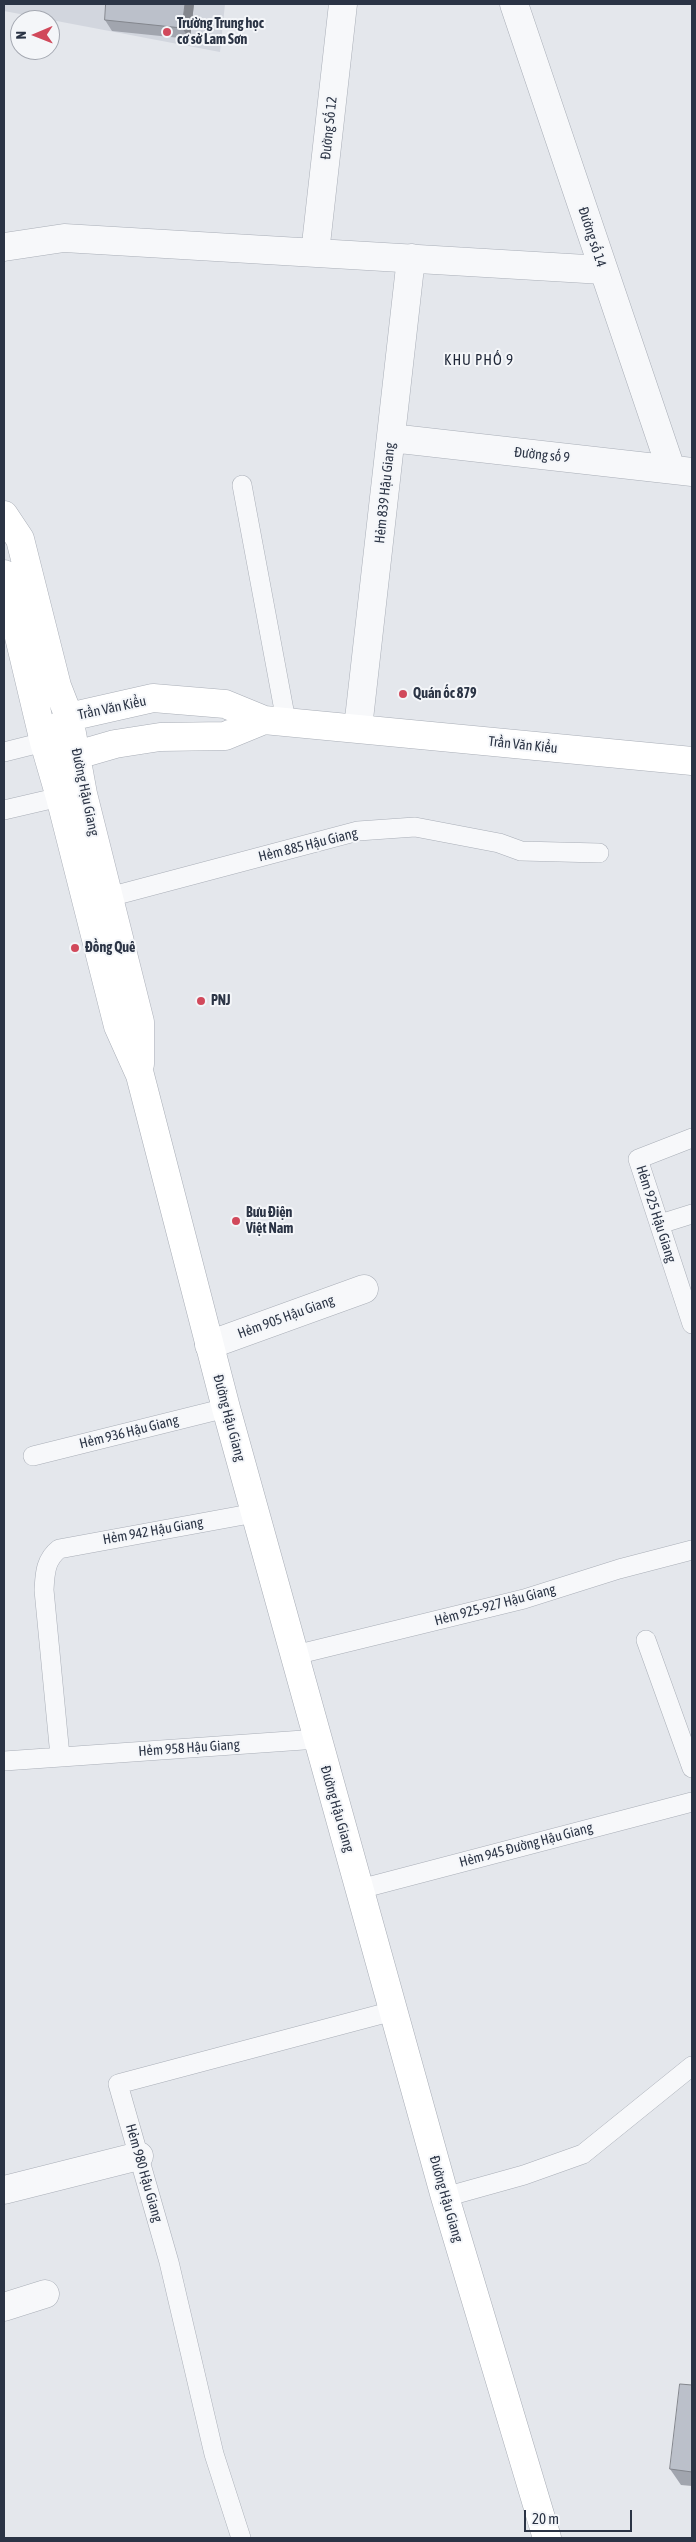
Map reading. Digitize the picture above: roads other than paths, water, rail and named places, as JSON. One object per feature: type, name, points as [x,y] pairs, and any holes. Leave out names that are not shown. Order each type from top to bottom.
[{"type":"main road","name":"Đường Hậu Giang","points":[[4,516],[20,539],[57,686],[69,717],[84,794],[140,1022],[140,1075]]},
{"type":"main road","name":"Đường Hậu Giang","points":[[4,574],[33,688],[44,742],[60,797],[118,1026],[140,1075],[208,1345],[296,1654],[393,2011],[445,2197],[547,2538]]},
{"type":"main road","name":"Trần Văn Kiểu","points":[[44,742],[69,717],[153,698],[225,704],[275,721],[692,761]]},
{"type":"main road","name":"Trần Văn Kiểu","points":[[77,755],[115,744],[160,737],[225,736],[275,721]]},
{"type":"main road","points":[[44,742],[77,755]]},
{"type":"street","name":"Đường Số 12","points":[[315,253],[343,4]]},
{"type":"street","name":"Đường số 14","points":[[514,4],[603,270],[682,471]]},
{"type":"street","points":[[4,247],[64,238],[603,270]]},
{"type":"street","name":"Hẻm 839 Hậu Giang","points":[[358,728],[411,258]]},
{"type":"street","name":"Đường số 9","points":[[391,438],[682,471]]},
{"type":"street","name":"Hẻm 905 Hậu Giang","points":[[208,1345],[364,1289]]},
{"type":"street","points":[[4,2190],[139,2156]]},
{"type":"street","points":[[4,2307],[45,2294]]},
{"type":"lane","points":[[242,484],[275,721]]},
{"type":"lane","points":[[4,752],[44,742]]},
{"type":"lane","points":[[4,810],[60,797]]},
{"type":"lane","name":"Hẻm 885 Hậu Giang","points":[[109,897],[358,831],[416,827],[499,843],[521,851],[599,853]]},
{"type":"lane","name":"Hẻm 925 Hậu Giang","points":[[692,1138],[638,1159],[692,1324]]},
{"type":"lane","points":[[660,1224],[692,1214]]},
{"type":"lane","name":"Hẻm 936 Hậu Giang","points":[[32,1456],[226,1408]]},
{"type":"lane","name":"Hẻm 942 Hậu Giang","points":[[60,1756],[44,1590],[45,1568],[52,1554],[58,1549],[255,1513]]},
{"type":"lane","name":"Hẻm 925-927 Hậu Giang","points":[[296,1654],[524,1599],[620,1569],[692,1550]]},
{"type":"lane","points":[[646,1640],[692,1768]]},
{"type":"lane","name":"Hẻm 958 Hậu Giang","points":[[4,1761],[318,1739]]},
{"type":"lane","name":"Hẻm 945 Đường Hậu Giang","points":[[360,1889],[692,1802]]},
{"type":"lane","name":"Hẻm 980 Hậu Giang","points":[[241,2538],[214,2454],[169,2262],[118,2084],[393,2011]]},
{"type":"lane","points":[[445,2197],[524,2175],[583,2154],[692,2066]]},
{"type":"place","name":"Trường Trung học cơ sở Lam Sơn","points":[[167,32]]},
{"type":"place","name":"Quán ốc 879","points":[[403,694]]},
{"type":"place","name":"Đồng Quê","points":[[75,948]]},
{"type":"place","name":"PNJ","points":[[201,1001]]},
{"type":"place","name":"Bưu Điện Việt Nam","points":[[236,1221]]},
{"type":"district","name":"KHU PHỐ 9","points":[[479,360]]}]
